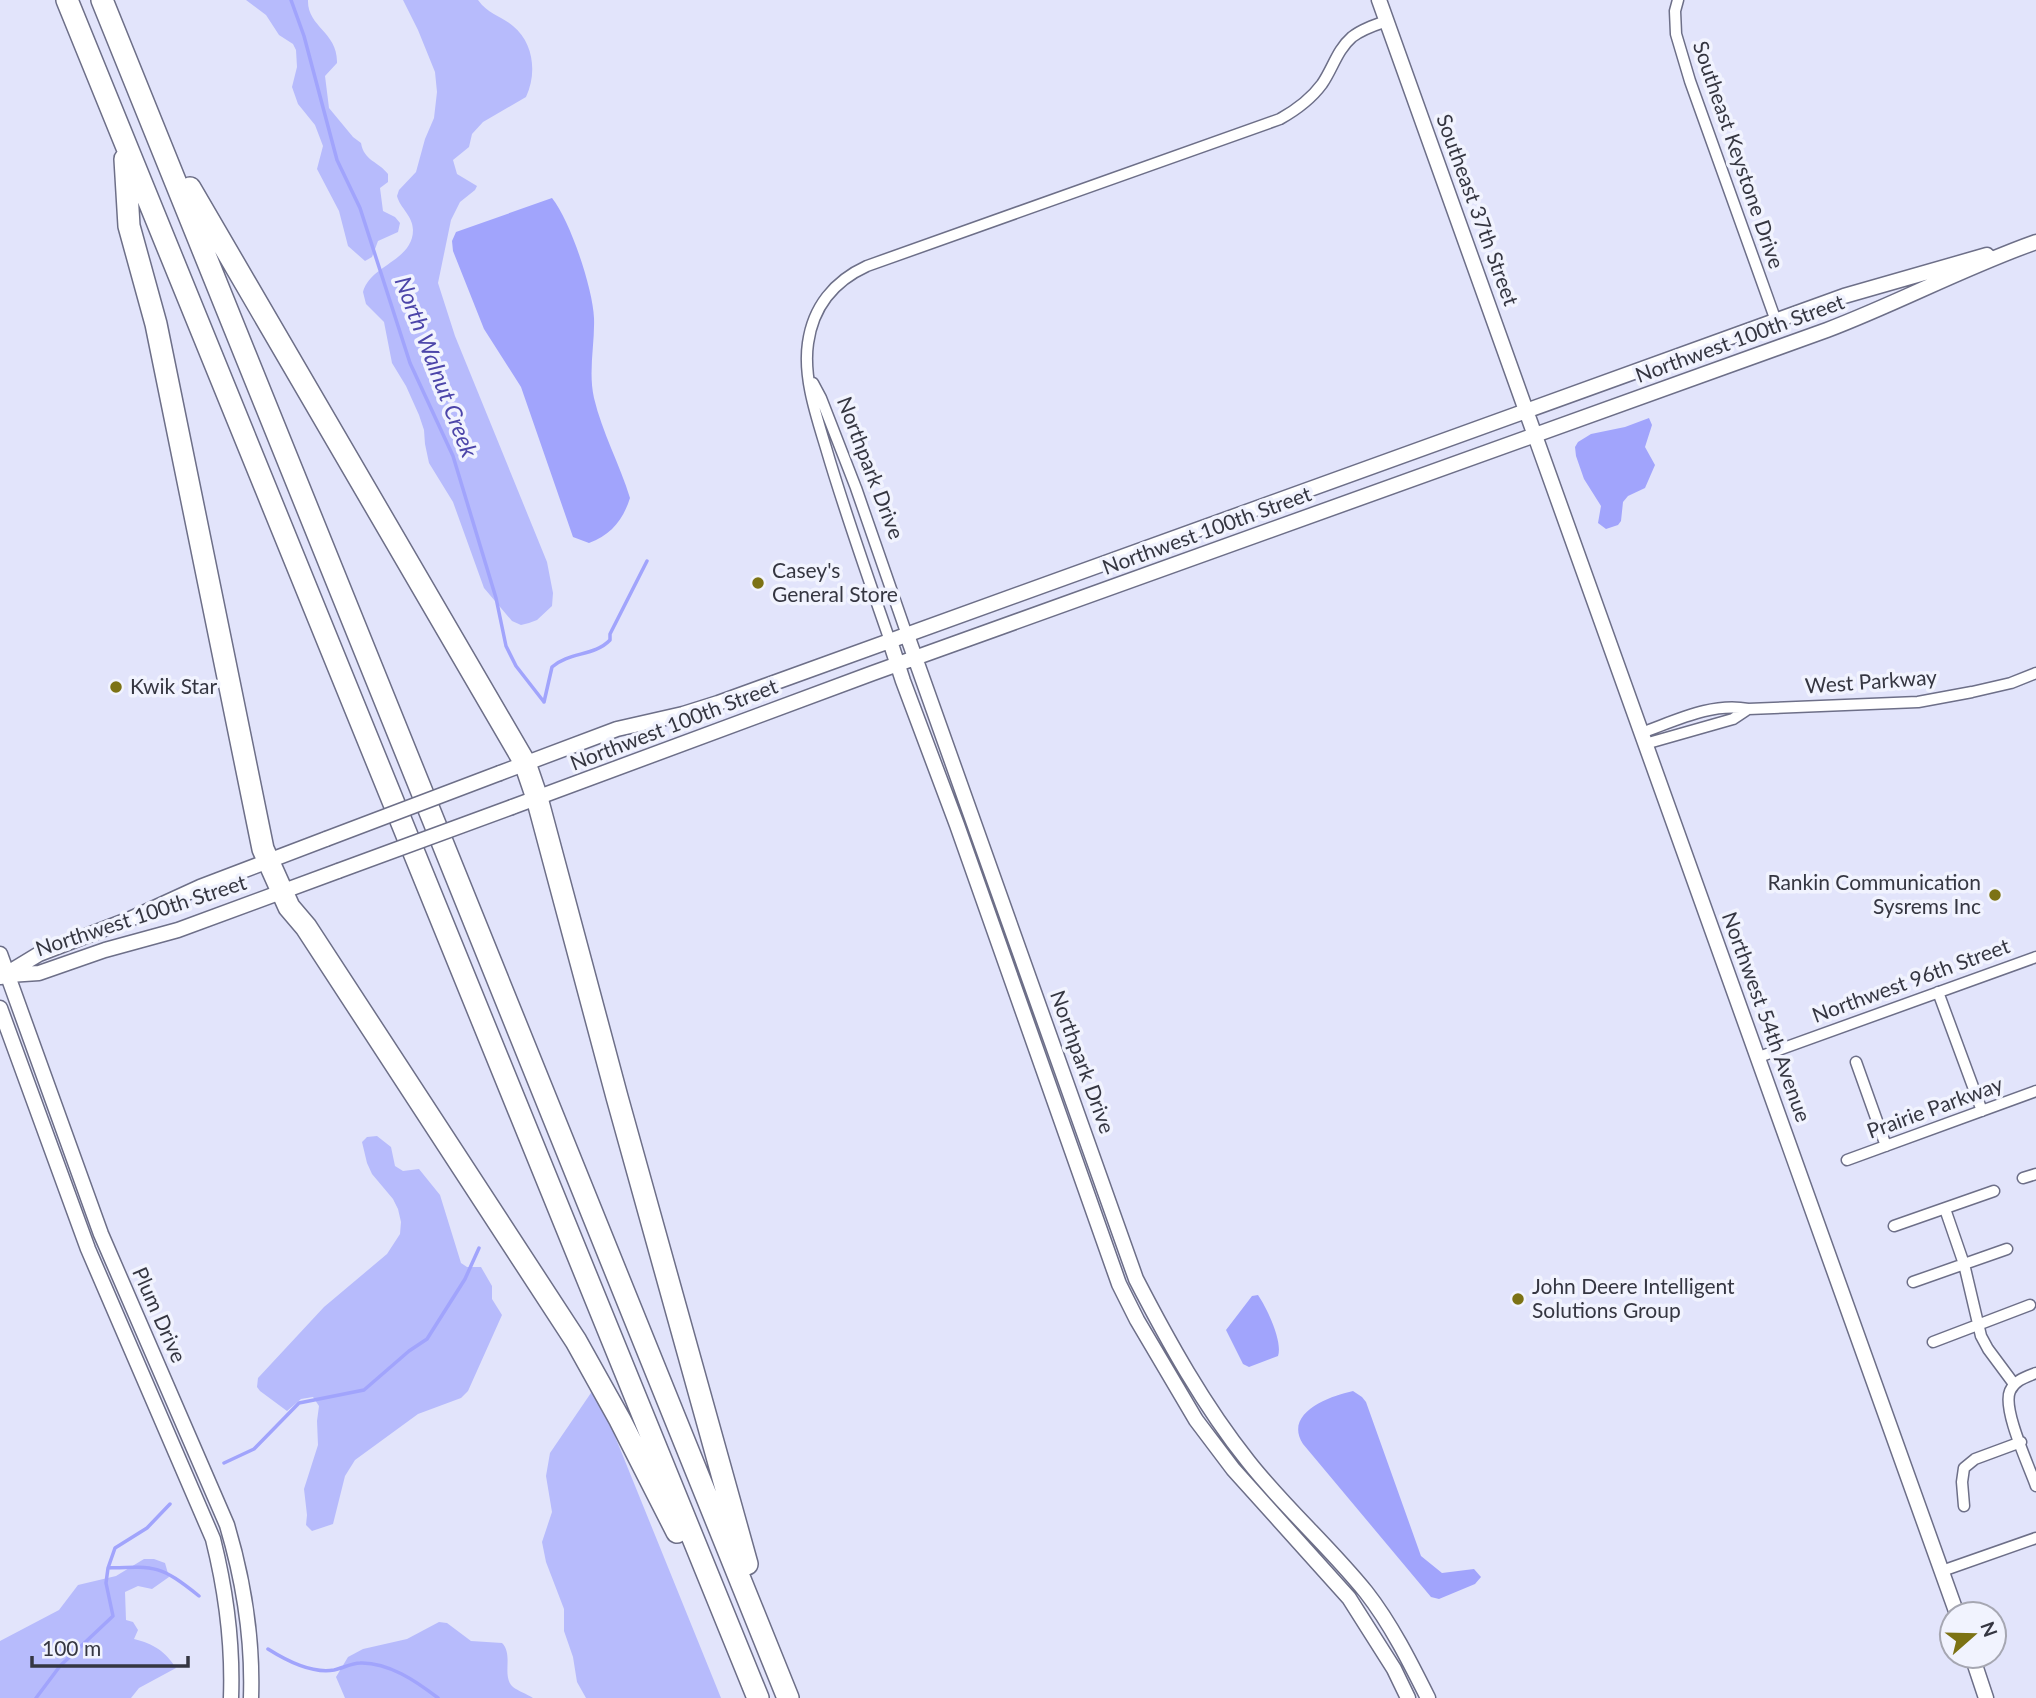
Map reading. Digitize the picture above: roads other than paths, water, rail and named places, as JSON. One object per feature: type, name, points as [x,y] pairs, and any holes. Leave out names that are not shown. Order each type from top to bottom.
[{"type":"highway","points":[[67,0],[755,1689]]},
{"type":"highway","points":[[102,0],[788,1698]]},
{"type":"highway","points":[[152,122],[525,763],[537,798],[617,1097],[777,1671]]},
{"type":"highway","points":[[124,140],[130,226],[156,324],[262,843],[269,861],[289,907],[314,938],[576,1341],[620,1420],[755,1689]]},
{"type":"street","name":"Southeast 37th Street","points":[[1379,0],[1535,434]]},
{"type":"street","name":"Southeast Keystone Drive","points":[[1678,0],[1675,11],[1676,34],[1776,321]]},
{"type":"street","name":"Northpark Drive","points":[[1387,21],[1360,31],[1351,38],[1334,59],[1321,84],[1296,110],[1280,119],[854,272],[833,288],[816,314],[807,344],[812,401],[839,494],[1119,1284],[1196,1420],[1233,1469],[1349,1598],[1394,1669],[1408,1698]]},
{"type":"street","name":"Northwest 100th Street","points":[[4,976],[39,974],[105,950],[178,930],[898,665],[1874,312],[2005,253],[2036,242]]},
{"type":"street","name":"Northwest 100th Street","points":[[4,976],[38,954],[130,919],[200,887],[617,729],[704,708],[1844,296],[1982,256],[2005,253]]},
{"type":"street","name":"Northpark Drive","points":[[810,378],[821,398],[856,488],[1136,1279],[1227,1434],[1250,1464],[1366,1593],[1409,1659],[1428,1698]]},
{"type":"street","name":"Northwest 54th Avenue","points":[[1535,434],[1952,1600]]},
{"type":"street","name":"West Parkway","points":[[1643,738],[1733,719],[1748,709],[1918,702],[1982,690],[2036,673]]},
{"type":"street","points":[[987,911],[1005,906]]},
{"type":"street","name":"Plum Drive","points":[[0,954],[4,976],[101,1234],[227,1525],[246,1607],[252,1667],[251,1698]]},
{"type":"street","name":"Northwest 96th Street","points":[[1759,1056],[2036,957]]},
{"type":"street","points":[[1938,992],[1982,1111]]},
{"type":"street","name":"Plum Drive","points":[[0,1008],[74,1214],[213,1539],[229,1627],[231,1698]]},
{"type":"street","points":[[1856,1062],[1886,1146]]},
{"type":"street","name":"Prairie Parkway","points":[[1847,1160],[2036,1091]]},
{"type":"street","points":[[2023,1178],[2036,1174]]},
{"type":"street","points":[[1086,1192],[1104,1186]]},
{"type":"street","points":[[1894,1226],[1994,1191]]},
{"type":"street","points":[[1945,1209],[1964,1264],[1978,1325],[1988,1349],[2014,1384]]},
{"type":"street","points":[[1913,1282],[2007,1249]]},
{"type":"street","points":[[1933,1342],[2030,1305]]},
{"type":"street","points":[[2036,1373],[2014,1384],[2008,1400],[2010,1413],[2036,1486]]},
{"type":"street","points":[[1964,1506],[1964,1468],[1975,1459],[2021,1442]]},
{"type":"street","points":[[1942,1571],[2036,1538]]},
{"type":"street","points":[[1394,1669],[1409,1659]]},
{"type":"street","points":[[1977,1670],[1986,1698]]},
{"type":"waterway","name":"North Walnut Creek","points":[[291,0],[304,36],[337,160],[360,208],[410,363],[453,456],[496,598],[506,646],[516,666],[544,702]]},
{"type":"waterway","points":[[544,702],[552,667],[566,659],[597,649],[610,640],[610,634],[647,561]]},
{"type":"waterway","name":"North Walnut Creek","points":[[224,1463],[254,1449],[299,1403],[364,1390],[427,1339],[465,1279],[479,1248]]},
{"type":"waterway","name":"North Walnut Creek","points":[[36,1698],[60,1666],[113,1616],[106,1583],[115,1548],[147,1528],[170,1504]]},
{"type":"waterway","points":[[108,1568],[137,1567],[157,1570],[175,1578],[199,1596]]},
{"type":"waterway","points":[[268,1649],[291,1662],[317,1670],[334,1670],[360,1663],[381,1666],[411,1679],[438,1698]]},
{"type":"place","name":"Casey's General Store","points":[[758,583]]},
{"type":"place","name":"Kwik Star","points":[[116,687]]},
{"type":"place","name":"Rankin Communication Sysrems Inc","points":[[1995,895]]},
{"type":"place","name":"John Deere Intelligent Solutions Group","points":[[1518,1299]]}]
